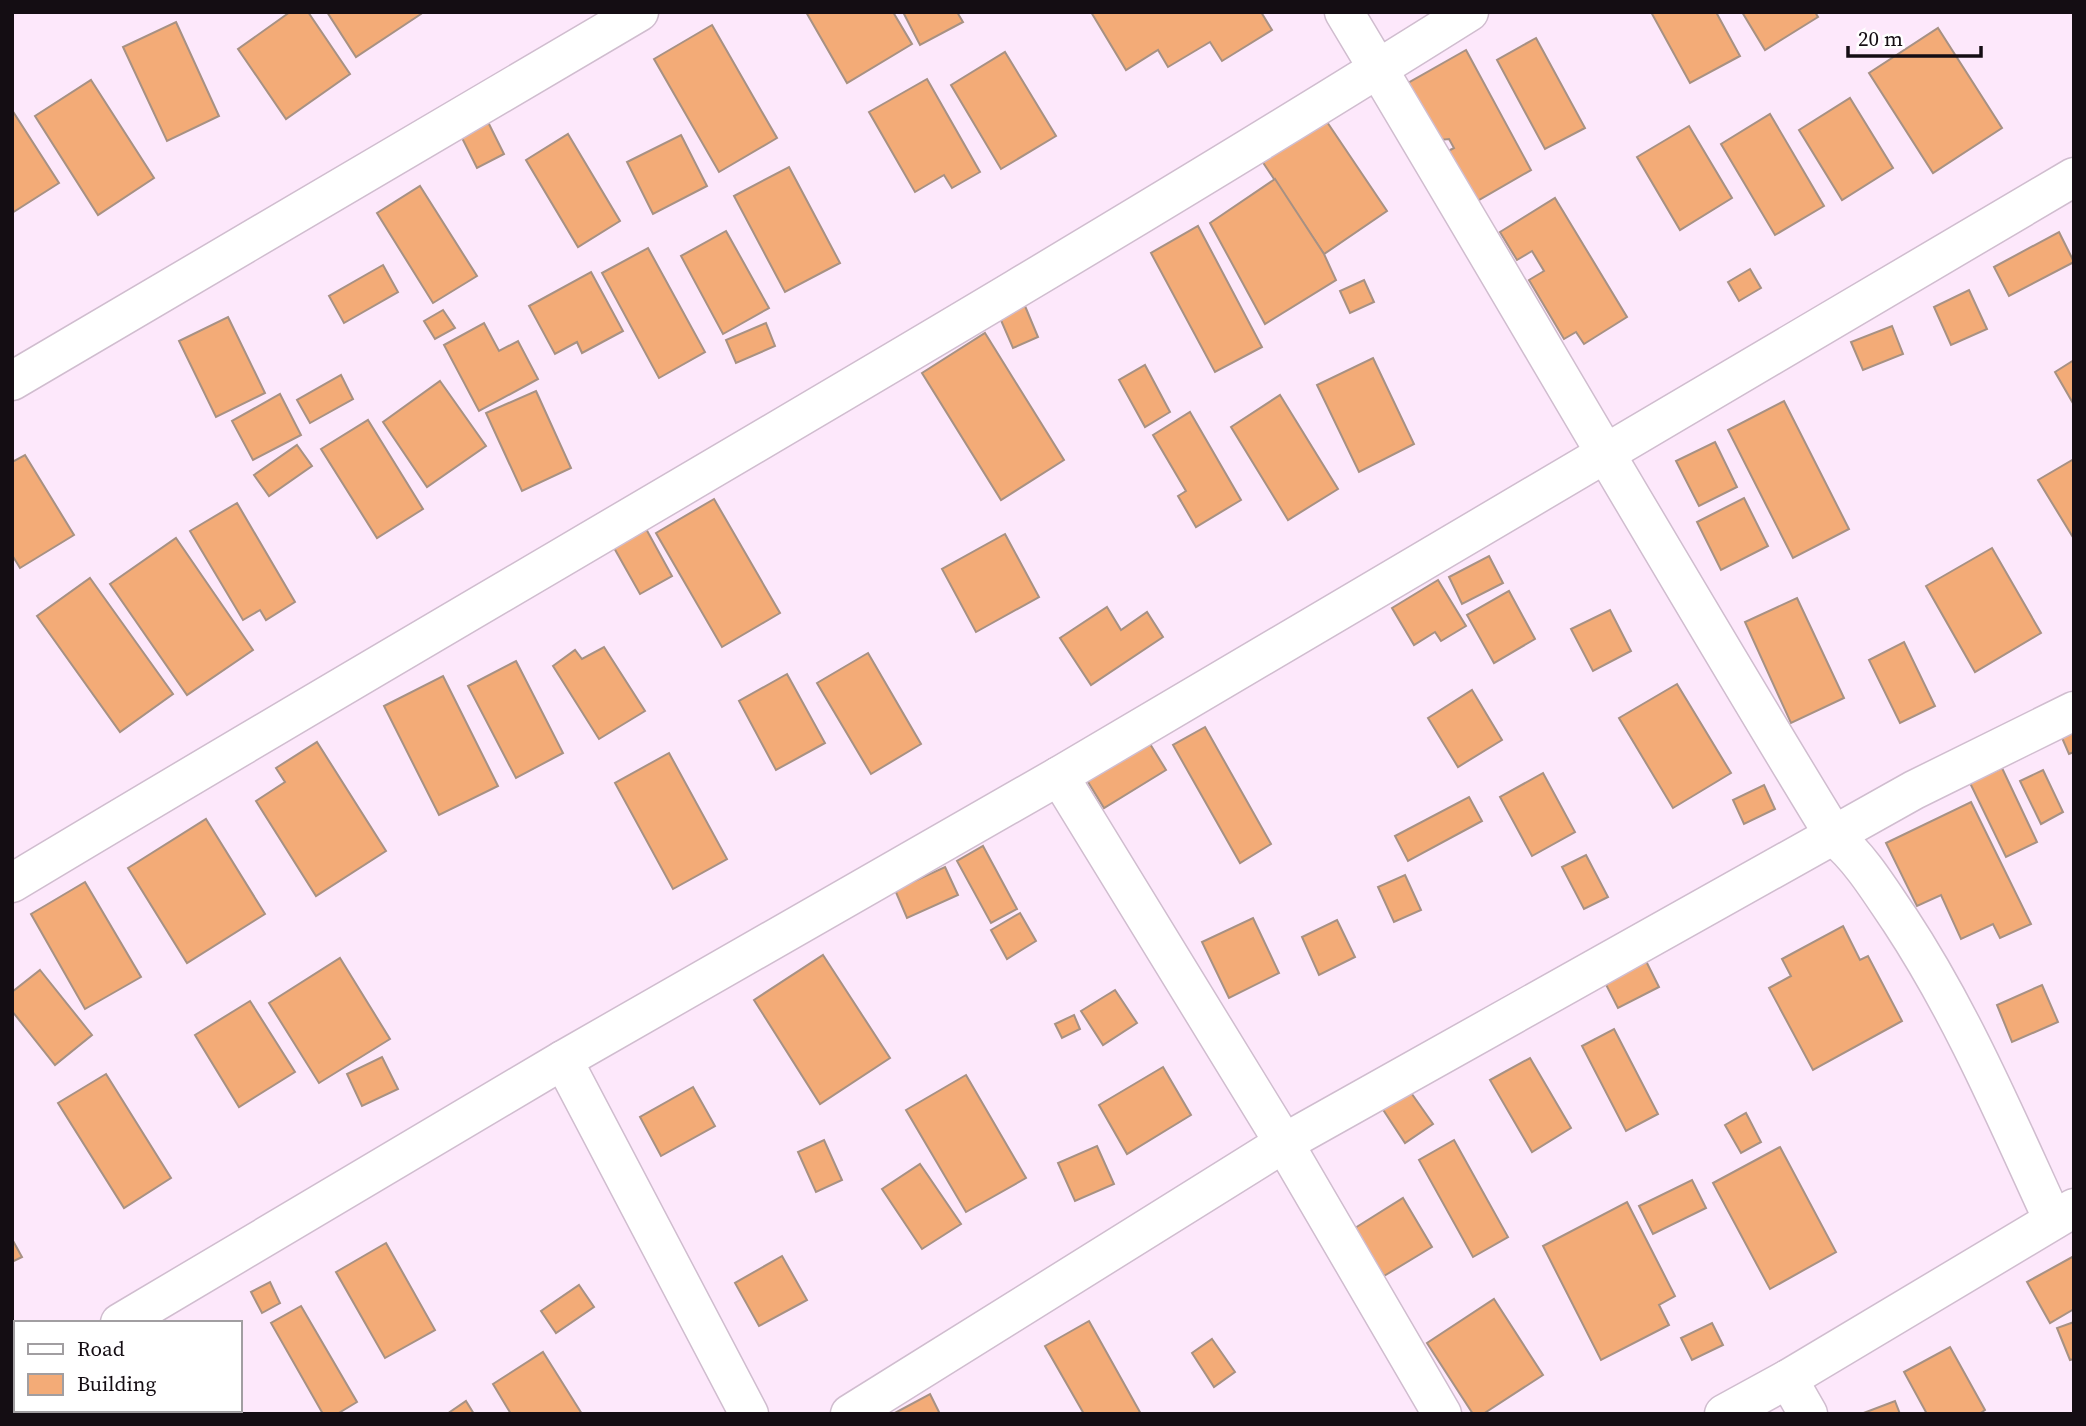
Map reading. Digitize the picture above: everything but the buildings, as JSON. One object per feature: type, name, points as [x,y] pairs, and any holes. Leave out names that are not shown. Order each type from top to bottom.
[{"type":"street","points":[[12,381],[639,12]]},
{"type":"street","points":[[1344,12],[1605,456],[1659,540],[1835,836],[1853,853],[1879,888],[1941,988],[2063,1214],[1788,1379],[1724,1414]]},
{"type":"street","points":[[12,883],[327,693],[1135,218],[1469,12]]},
{"type":"street","points":[[123,1321],[563,1060],[1059,776],[1605,456],[2074,177]]},
{"type":"street","points":[[850,1414],[1284,1143],[1914,790],[2074,711]]},
{"type":"street","points":[[1059,776],[1284,1143],[1442,1414]]},
{"type":"street","points":[[563,1060],[749,1414]]},
{"type":"street","points":[[1788,1379],[1808,1414]]}]
